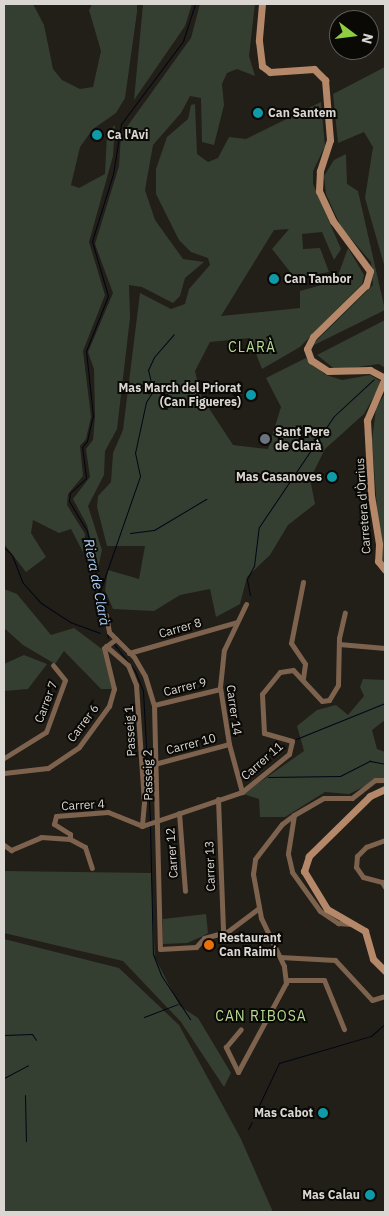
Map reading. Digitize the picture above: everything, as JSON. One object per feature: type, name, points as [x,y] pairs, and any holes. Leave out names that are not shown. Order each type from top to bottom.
[{"type":"street","name":"Carretera d'Òrrius","points":[[262,4],[259,41],[262,66],[270,72],[314,69],[323,75],[330,140],[320,171],[319,191],[332,221],[370,271],[366,286],[313,338],[307,348],[311,360],[322,369],[339,373],[370,370],[384,378],[384,387],[368,408],[367,420],[371,494],[379,544],[378,561],[385,570]]},
{"type":"street","points":[[303,582],[291,643],[305,664],[303,678],[322,701],[329,700],[338,685],[339,644],[345,613]]},
{"type":"street","name":"Carrer 14","points":[[242,792],[229,744],[220,689],[224,650],[246,604]]},
{"type":"street","name":"Passeig 2","points":[[106,615],[109,632],[129,653],[145,676],[154,705],[158,763],[160,949],[196,948],[204,938],[222,932]]},
{"type":"street","name":"Carrer 8","points":[[129,653],[237,622]]},
{"type":"street","points":[[106,646],[116,639]]},
{"type":"street","points":[[339,644],[385,648]]},
{"type":"street","name":"Carrer 6","points":[[4,773],[48,768],[80,747],[104,714],[114,689],[106,646]]},
{"type":"street","name":"Passeig 1","points":[[106,646],[128,665],[136,685],[144,802],[142,826]]},
{"type":"street","name":"Carrer 7","points":[[4,758],[46,732],[65,680],[53,665]]},
{"type":"street","name":"Carrer 11","points":[[142,826],[242,792],[277,765],[293,746],[288,739],[264,733],[262,694],[280,672],[293,670],[303,678]]},
{"type":"street","name":"Carrer 9","points":[[154,705],[220,689]]},
{"type":"street","name":"Carrer 10","points":[[158,763],[229,744]]},
{"type":"street","points":[[241,1029],[226,1048],[238,1072],[281,998],[286,980],[280,957],[259,908],[252,865],[282,824],[294,816],[324,798],[352,798],[375,780],[385,780]]},
{"type":"street","points":[[385,789],[365,800],[309,856],[305,866],[306,879],[327,909],[356,925],[368,935],[373,960],[385,971]]},
{"type":"street","name":"Carrer 13","points":[[218,799],[222,932]]},
{"type":"street","name":"Carrer 4","points":[[70,839],[70,834],[54,824],[56,816],[108,812],[142,826]]},
{"type":"street","name":"Carrer 12","points":[[179,813],[185,891]]},
{"type":"street","points":[[294,816],[288,854],[292,872],[320,911],[338,923],[356,925]]},
{"type":"street","points":[[4,845],[11,850],[41,837],[70,839],[85,847],[92,868]]},
{"type":"street","points":[[384,883],[363,877],[356,867],[357,856],[366,847],[385,840]]},
{"type":"street","points":[[222,932],[259,908]]},
{"type":"street","points":[[280,957],[335,960],[372,1000],[385,996]]},
{"type":"street","points":[[286,980],[324,980],[344,1029]]},
{"type":"green space","points":[[4,4],[33,4],[44,25],[53,69],[62,80],[80,89],[93,87],[101,51],[89,10],[92,4],[137,4],[125,98],[116,113],[93,129],[80,147],[71,185],[79,188],[105,174],[107,134],[115,125],[113,156],[89,242],[105,295],[83,351],[91,417],[86,439],[80,446],[83,476],[68,494],[67,505],[85,534],[83,552],[71,529],[59,533],[33,520],[31,533],[46,557],[26,572],[4,544]]},
{"type":"green space","points":[[143,4],[192,4],[185,26],[134,100]]},
{"type":"green space","points":[[200,4],[255,4],[249,56],[255,76],[237,69],[227,73],[222,84],[224,105],[214,145],[202,142],[201,98],[190,96],[181,113],[153,145],[145,190],[155,220],[183,259],[204,262],[185,278],[180,296],[173,303],[142,287],[129,285],[130,318],[117,429],[105,451],[104,475],[88,506],[102,550],[98,568],[87,525],[73,499],[90,477],[86,449],[93,440],[95,417],[94,369],[88,352],[113,293],[95,244],[119,166],[121,135],[191,38]]},
{"type":"green space","points":[[385,67],[385,268],[365,198],[373,147],[364,132],[338,143],[333,94]]},
{"type":"green space","points":[[321,102],[325,146],[313,171],[313,184],[341,249],[334,260],[322,232],[302,234],[303,249],[320,248],[329,272],[295,278],[272,249],[289,229],[274,230],[221,316],[300,308],[300,291],[336,281],[348,248],[364,275],[362,284],[300,347],[262,369],[250,338],[210,342],[195,371],[201,396],[233,445],[268,449],[281,407],[266,378],[306,358],[326,375],[342,380],[370,375],[382,382],[364,414],[325,449],[310,479],[315,504],[288,525],[270,555],[247,577],[240,604],[216,617],[210,589],[180,595],[154,611],[113,609],[105,590],[108,570],[139,579],[145,546],[107,546],[97,507],[98,496],[111,482],[113,453],[123,430],[140,293],[171,309],[185,304],[189,289],[210,265],[208,258],[191,252],[179,240],[156,194],[156,169],[167,137],[188,119],[191,105],[195,104],[197,154],[208,162],[218,158],[229,137],[246,139]]},
{"type":"green space","points":[[346,154],[347,184],[358,191],[385,310],[310,347],[373,285],[371,262],[341,227],[326,194],[324,176],[334,160]]},
{"type":"green space","points":[[385,320],[385,368],[379,364],[336,370],[317,355]]},
{"type":"green space","points":[[385,393],[385,565],[381,562],[372,440],[376,409]]},
{"type":"green space","points":[[4,589],[17,594],[51,635],[74,628],[102,649],[112,689],[101,689],[64,651],[55,664],[23,645],[4,628]]},
{"type":"green space","points":[[24,655],[47,664],[28,689],[4,691],[4,664]]},
{"type":"green space","points":[[363,679],[385,680],[385,720],[372,730],[377,749],[385,752],[385,783],[369,784],[349,794],[325,792],[285,817],[260,817],[259,799],[243,794],[304,751],[297,726],[317,710],[336,705],[348,715],[364,696],[360,687]]},
{"type":"green space","points":[[4,871],[151,873],[155,958],[180,1006],[198,1018],[231,1073],[224,1087],[181,1022],[123,961],[4,933]]},
{"type":"green space","points":[[206,914],[208,933],[187,943],[163,944],[163,919]]},
{"type":"green space","points":[[4,939],[119,968],[179,1025],[241,1139],[273,1212],[4,1212]]},
{"type":"waterway","name":"Riera de Clarà","points":[[104,613],[87,531],[69,501],[70,493],[86,478],[82,447],[87,441],[93,416],[86,351],[108,296],[92,241],[113,174],[121,124],[183,41],[195,4]]},
{"type":"waterway","points":[[99,594],[140,476],[135,453],[146,402],[153,391],[148,370],[154,357],[174,334]]},
{"type":"waterway","points":[[250,595],[247,579],[254,566],[259,527],[334,416],[374,379]]},
{"type":"waterway","points":[[130,533],[154,530],[206,499]]},
{"type":"waterway","points":[[4,547],[12,555],[23,583],[41,603],[70,622],[100,633]]},
{"type":"waterway","name":"Riera de Clarà","points":[[106,627],[108,638]]},
{"type":"waterway","name":"Riera de Clarà","points":[[114,644],[135,671],[143,691],[150,821]]},
{"type":"waterway","points":[[296,739],[385,703]]},
{"type":"waterway","points":[[268,777],[340,776],[370,761],[385,764]]},
{"type":"waterway","name":"Riera de Clarà","points":[[150,825],[153,954],[161,975],[190,1019]]},
{"type":"waterway","points":[[144,1017],[178,1004]]},
{"type":"waterway","points":[[253,1118],[279,1063],[371,1036],[385,1024]]},
{"type":"waterway","points":[[4,1035],[32,1034],[36,1040]]},
{"type":"waterway","points":[[4,1078],[28,1065]]},
{"type":"waterway","points":[[25,1095],[26,1141]]},
{"type":"waterway","points":[[248,1129],[252,1122]]},
{"type":"place","name":"Can Santem","points":[[258,113]]},
{"type":"place","name":"Ca l'Avi","points":[[97,135]]},
{"type":"place","name":"Can Tambor","points":[[274,279]]},
{"type":"place","name":"Mas March del Priorat (Can Figueres)","points":[[251,395]]},
{"type":"place","name":"Sant Pere de Clarà","points":[[265,439]]},
{"type":"place","name":"Mas Casanoves","points":[[332,477]]},
{"type":"place","name":"Restaurant Can Raimí","points":[[209,945]]},
{"type":"place","name":"Mas Cabot","points":[[323,1113]]},
{"type":"place","name":"Mas Calau","points":[[370,1195]]},
{"type":"district","name":"CLARÀ","points":[[252,347]]},
{"type":"district","name":"CAN RIBOSA","points":[[261,1016]]}]
